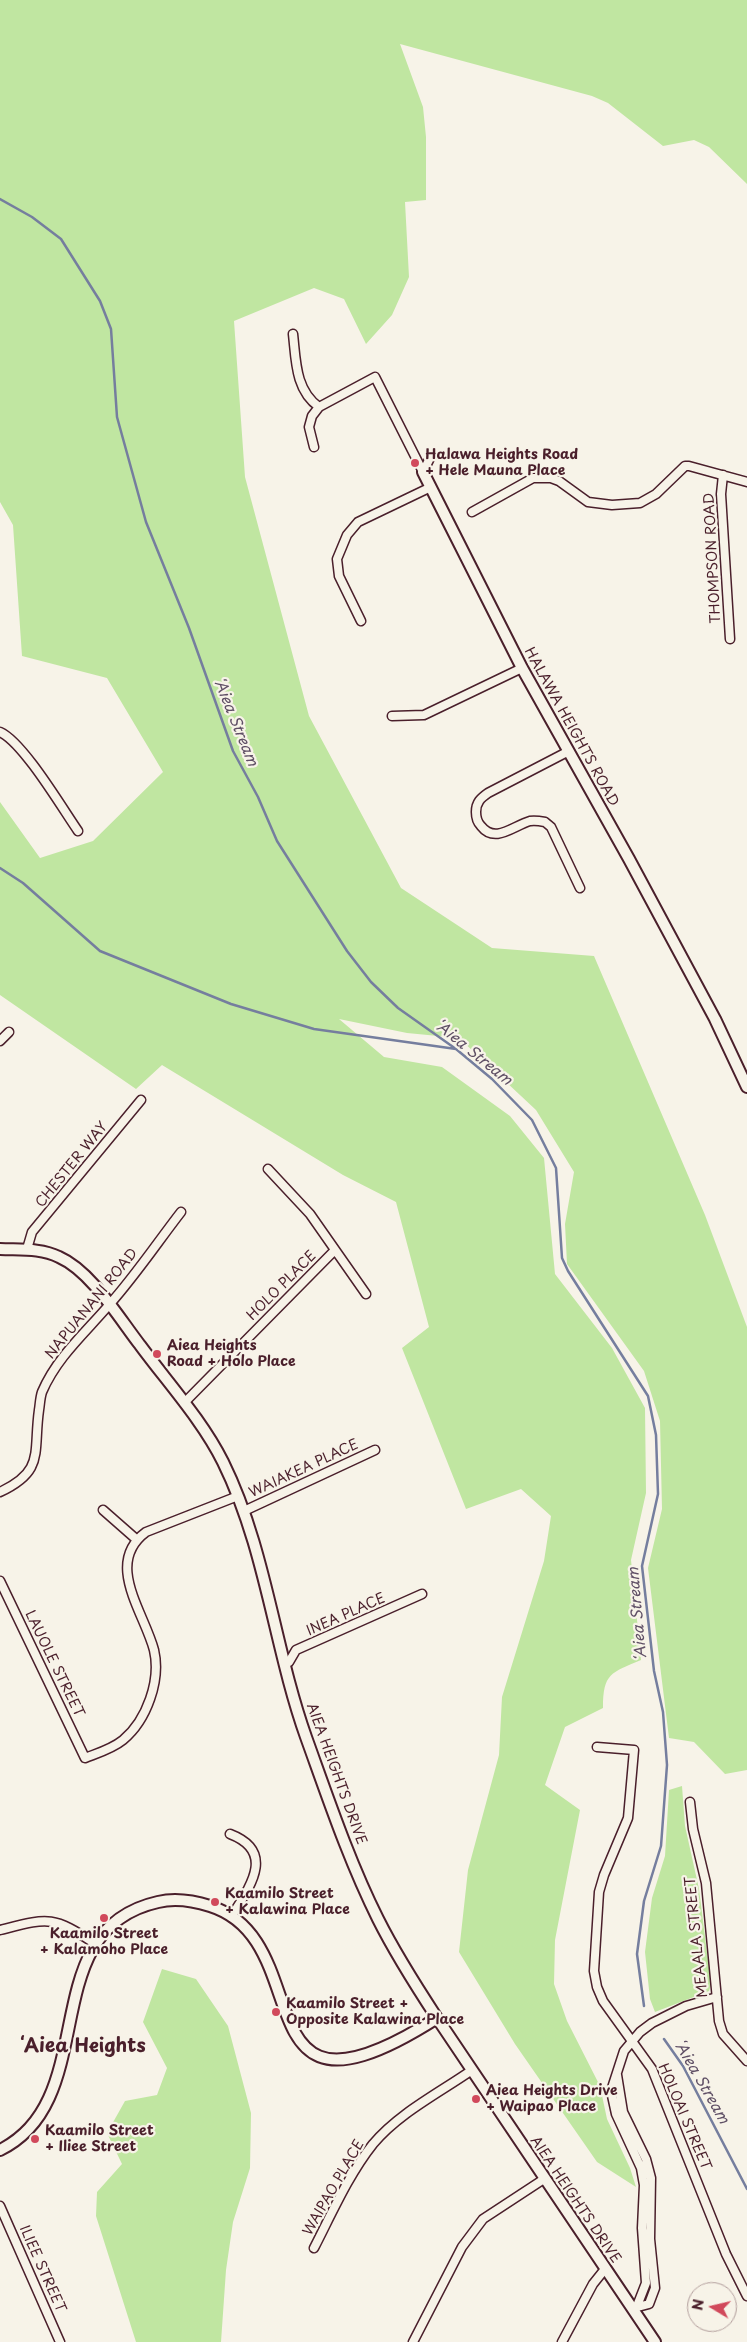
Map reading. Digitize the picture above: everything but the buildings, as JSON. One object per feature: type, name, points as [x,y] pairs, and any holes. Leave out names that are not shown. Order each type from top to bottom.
[{"type":"street","points":[[293,334],[297,374],[302,389],[319,407],[312,416],[309,427],[314,447]]},
{"type":"street","name":"HALAWA HEIGHTS ROAD","points":[[319,407],[375,377],[522,668],[570,751],[715,1019],[747,1088]]},
{"type":"street","points":[[423,472],[431,456]]},
{"type":"street","points":[[472,512],[533,478],[551,478],[588,502],[612,505],[631,504],[648,500],[685,466],[747,482]]},
{"type":"street","name":"THOMPSON ROAD","points":[[723,475],[721,494],[730,640]]},
{"type":"street","points":[[361,622],[339,576],[337,559],[347,535],[358,522],[431,487]]},
{"type":"street","points":[[392,716],[424,715],[522,668]]},
{"type":"street","points":[[0,732],[6,735],[22,752],[78,831]]},
{"type":"street","points":[[570,751],[488,793],[479,800],[476,810],[477,821],[484,830],[494,834],[501,834],[530,821],[545,822],[551,827],[580,888]]},
{"type":"street","points":[[0,1041],[9,1032]]},
{"type":"street","name":"CHESTER WAY","points":[[27,1249],[32,1232],[141,1100]]},
{"type":"street","name":"HOLO PLACE","points":[[268,1169],[310,1214],[366,1294]]},
{"type":"street","name":"NAPUANANI ROAD","points":[[0,1492],[19,1483],[32,1468],[35,1457],[41,1394],[51,1374],[87,1327],[109,1305],[181,1212]]},
{"type":"street","name":"AIEA HEIGHTS DRIVE","points":[[0,1249],[27,1249],[58,1256],[74,1265],[109,1305],[213,1445],[244,1511],[263,1573],[284,1664],[306,1736],[357,1873],[378,1919],[404,1967],[437,2018],[605,2269],[635,2308],[655,2342]]},
{"type":"street","name":"HOLO PLACE","points":[[184,1404],[335,1250]]},
{"type":"street","name":"WAIAKEA PLACE","points":[[244,1511],[375,1450]]},
{"type":"street","points":[[104,1510],[136,1539],[146,1532],[238,1496]]},
{"type":"street","name":"LAUOLE STREET","points":[[0,1581],[85,1758],[123,1740],[139,1722],[151,1697],[155,1674],[154,1651],[130,1587],[126,1568],[128,1552],[136,1539]]},
{"type":"street","name":"INEA PLACE","points":[[284,1664],[289,1662],[296,1650],[422,1594]]},
{"type":"street","name":"HOLOAI STREET","points":[[597,1747],[634,1750],[628,1818],[604,1875],[599,1892],[594,1971],[597,1987],[603,2001],[652,2069],[726,2254],[747,2296]]},
{"type":"street","name":"MEAALA STREET","points":[[690,1802],[692,1829],[706,1883],[719,2021],[724,2034],[747,2061]]},
{"type":"street","points":[[230,1834],[246,1842],[257,1865],[252,1883],[231,1917]]},
{"type":"street","points":[[0,2150],[27,2132],[40,2116],[50,2098],[58,2074],[82,1968],[94,1943],[108,1926],[139,1907],[160,1901],[180,1900],[217,1909],[241,1925],[260,1950],[294,2032],[304,2046],[321,2058],[346,2060],[364,2055],[383,2048],[437,2018]]},
{"type":"street","points":[[0,1930],[48,1920],[65,1924],[94,1943]]},
{"type":"street","points":[[635,2308],[646,2283],[642,2228],[644,2185],[640,2168],[612,2103],[611,2091],[624,2051],[652,2023],[686,2006],[716,1997]]},
{"type":"street","name":"WAIPAO PLACE","points":[[314,2248],[373,2144],[403,2116],[472,2070]]},
{"type":"street","points":[[616,2073],[623,2112],[646,2159],[652,2188],[650,2239],[655,2288],[649,2304],[635,2308]]},
{"type":"street","points":[[413,2342],[462,2247],[483,2219],[544,2179]]},
{"type":"street","name":"ILIEE STREET","points":[[0,2206],[60,2342]]},
{"type":"street","points":[[562,2342],[593,2284],[605,2269]]},
{"type":"green space","points":[[0,0],[747,0],[747,184],[709,147],[694,140],[663,146],[608,103],[592,96],[400,44],[423,107],[426,137],[426,200],[405,202],[409,277],[392,315],[366,344],[344,299],[314,288],[234,321],[245,477],[309,716],[401,888],[492,948],[594,956],[705,1215],[747,1327],[747,1770],[725,1774],[694,1742],[669,1738],[648,1568],[662,1509],[660,1421],[644,1371],[567,1264],[565,1224],[574,1172],[536,1110],[459,1038],[407,1033],[339,1019],[384,1057],[442,1067],[510,1116],[544,1158],[555,1274],[612,1348],[645,1408],[646,1493],[631,1560],[641,1660],[622,1668],[607,1681],[603,1696],[603,1708],[565,1727],[545,1785],[580,1810],[555,1940],[554,1984],[567,2021],[600,2086],[607,2119],[630,2168],[636,2187],[597,2162],[515,2044],[459,1952],[468,1870],[499,1755],[502,1697],[544,1561],[551,1516],[521,1489],[466,1509],[402,1348],[429,1327],[396,1202],[343,1175],[162,1065],[136,1089],[0,995],[0,802],[40,858],[93,841],[163,772],[107,678],[22,656],[13,525],[0,502]]},
{"type":"green space","points":[[682,1786],[685,1826],[699,1889],[711,1985],[709,1991],[655,2012],[650,1999],[645,1952],[652,1898],[665,1856],[669,1790]]},
{"type":"green space","points":[[162,1969],[196,1979],[228,2026],[251,2113],[250,2168],[233,2222],[226,2270],[221,2342],[136,2342],[96,2216],[97,2192],[122,2164],[107,2133],[125,2101],[157,2095],[167,2068],[143,2022]]},
{"type":"waterway","name":"ʻAiea Stream","points":[[0,199],[32,217],[61,239],[100,301],[111,329],[117,417],[146,522],[189,628],[233,751],[258,797],[277,841],[347,951],[371,982],[398,1008],[456,1049],[492,1079],[532,1120],[556,1168],[562,1258],[568,1271],[648,1396],[656,1435],[658,1494],[642,1566],[654,1671],[663,1712],[667,1765],[661,1846],[644,1901],[637,1954],[644,2006]]},
{"type":"waterway","points":[[0,868],[23,883],[100,951],[231,1004],[314,1029],[456,1049]]},
{"type":"waterway","name":"ʻAiea Stream","points":[[664,2039],[683,2066],[747,2189]]},
{"type":"place","name":"Halawa Heights Road + Hele Mauna Place","points":[[415,463]]},
{"type":"place","name":"Aiea Heights Road + Holo Place","points":[[157,1354]]},
{"type":"place","name":"Kaamilo Street + Kalawina Place","points":[[215,1902]]},
{"type":"place","name":"Kaamilo Street + Kalamoho Place","points":[[104,1918]]},
{"type":"place","name":"Kaamilo Street + Opposite Kalawina Place","points":[[276,2012]]},
{"type":"place","name":"Aiea Heights Drive + Waipao Place","points":[[476,2099]]},
{"type":"place","name":"Kaamilo Street + Iliee Street","points":[[35,2139]]},
{"type":"district","name":"ʻAiea Heights","points":[[83,2047]]}]
